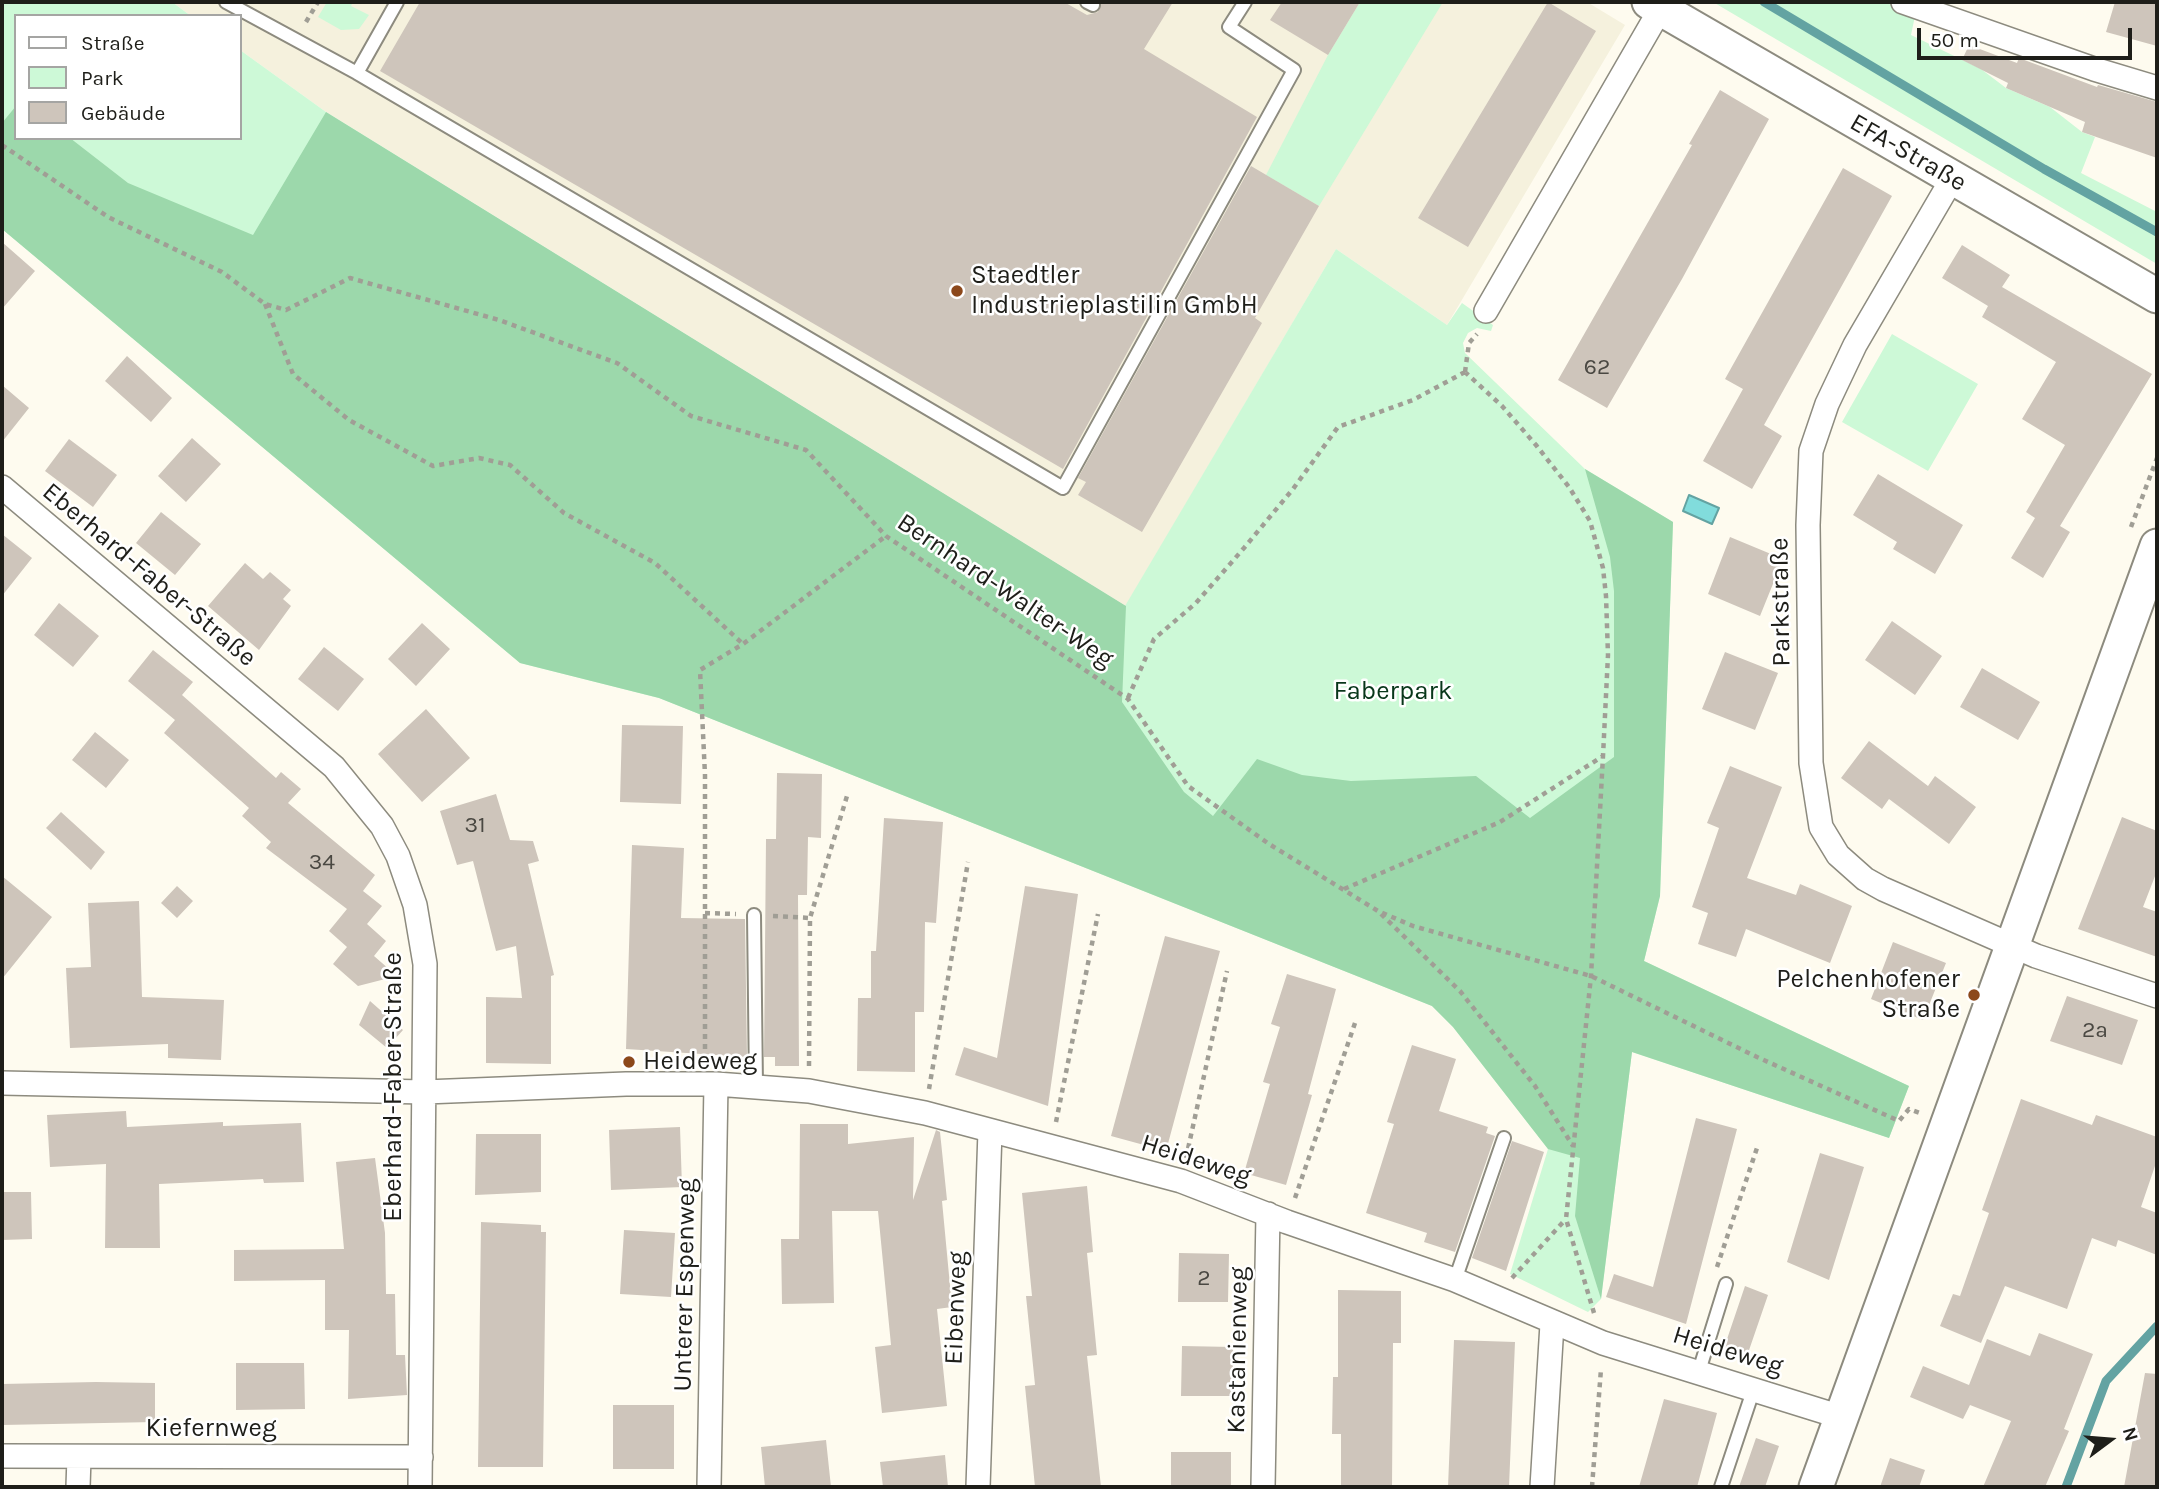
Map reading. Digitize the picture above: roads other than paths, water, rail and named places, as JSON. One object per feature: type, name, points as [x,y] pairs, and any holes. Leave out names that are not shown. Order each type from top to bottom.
[{"type":"main road","name":"EFA-Straße","points":[[1655,5],[2157,296]]},
{"type":"main road","points":[[1816,1487],[2157,545]]},
{"type":"street","points":[[1903,2],[2094,69],[2157,88]]},
{"type":"street","name":"EFA-Straße","points":[[1486,311],[1655,5]]},
{"type":"street","name":"Parkstraße","points":[[1952,179],[1855,345],[1821,417],[1811,451],[1808,525],[1812,786],[1826,840],[1838,855],[1865,878],[2013,946],[2157,996]]},
{"type":"street","name":"Eberhard-Faber-Straße","points":[[2,487],[334,767],[382,826],[398,856],[415,905],[425,964],[420,1487]]},
{"type":"street","points":[[2,1065],[10,1083]]},
{"type":"street","name":"Heideweg","points":[[10,1083],[425,1092],[626,1084],[711,1084],[809,1091],[925,1113],[1181,1181],[1455,1280],[1552,1324],[1603,1343],[1841,1417]]},
{"type":"street","name":"Unterer Espenweg","points":[[709,1487],[711,1084]]},
{"type":"street","name":"Eibenweg","points":[[978,1487],[990,1131]]},
{"type":"street","name":"Kastanienweg","points":[[1263,1487],[1278,1218]]},
{"type":"street","points":[[1542,1487],[1552,1324]]},
{"type":"street","name":"Kiefernweg","points":[[2,1456],[421,1457]]},
{"type":"street","points":[[78,1487],[79,1457]]},
{"type":"lane","points":[[226,2],[357,73],[1063,488],[1293,70],[1229,27],[1245,2]]},
{"type":"lane","points":[[357,73],[397,2]]},
{"type":"lane","points":[[754,915],[756,1086]]},
{"type":"lane","points":[[1455,1280],[1504,1138]]},
{"type":"lane","points":[[1699,1371],[1726,1284]]},
{"type":"lane","points":[[1720,1487],[1754,1388]]},
{"type":"water","points":[[1689,495],[1719,508],[1712,524],[1683,511]]},
{"type":"waterway","points":[[1764,2],[2044,169],[2157,232]]},
{"type":"waterway","points":[[2066,1487],[2106,1381],[2157,1326]]},
{"type":"place","name":"Staedtler Industrieplastilin GmbH","points":[[957,291]]},
{"type":"place","name":"Pelchenhofener Straße","points":[[1974,995]]},
{"type":"place","name":"Heideweg","points":[[629,1062]]},
{"type":"park label","name":"Faberpark","points":[[1393,692]]}]
